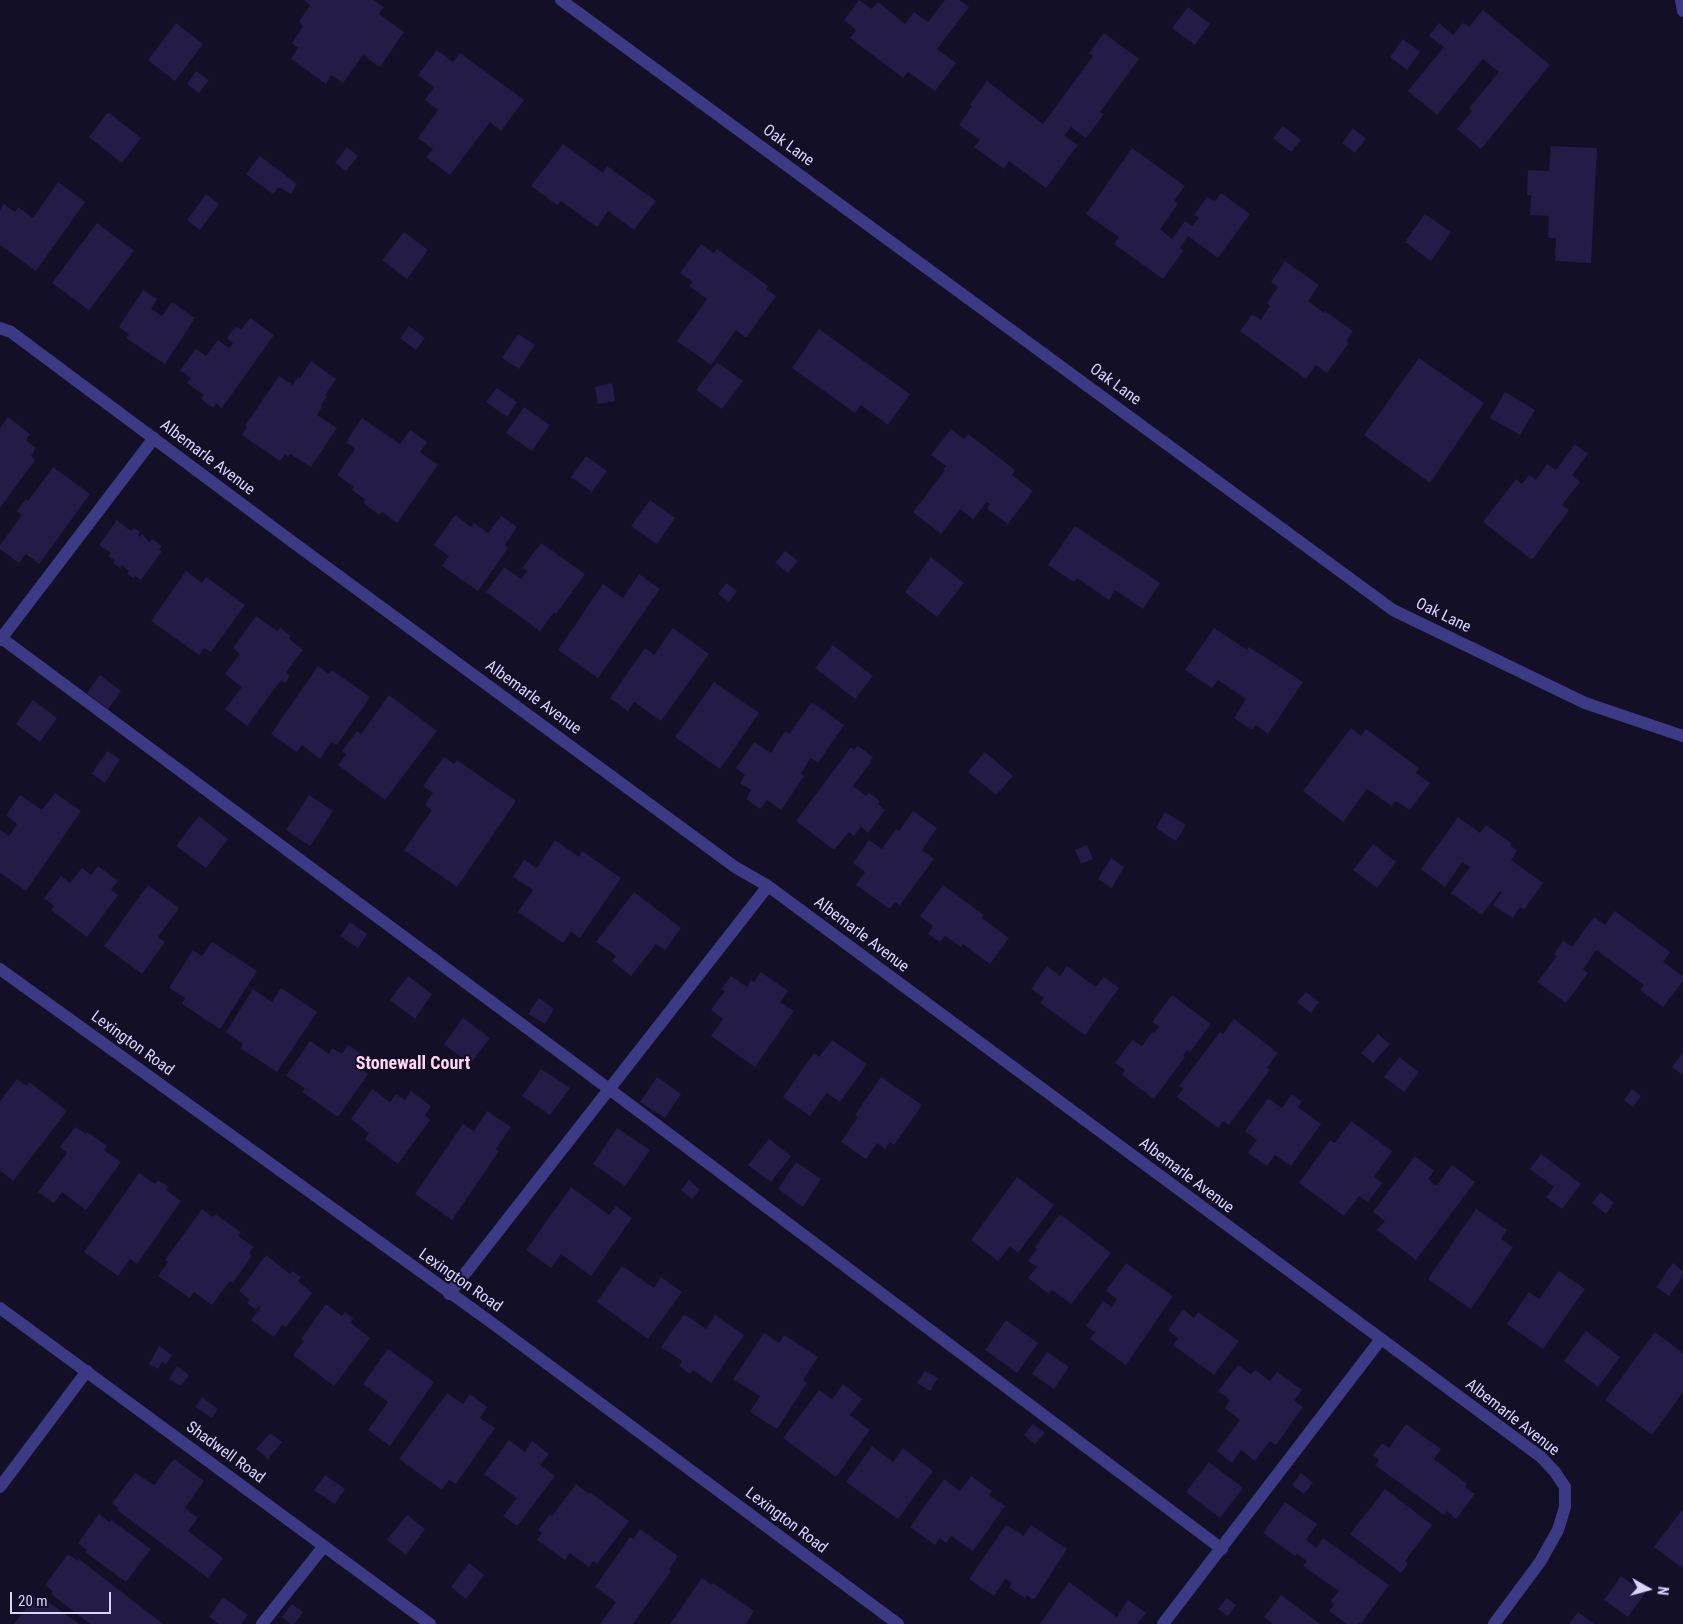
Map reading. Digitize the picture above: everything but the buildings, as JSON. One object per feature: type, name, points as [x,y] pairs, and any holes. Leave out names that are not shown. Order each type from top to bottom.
[{"type":"street","name":"Oak Lane","points":[[561,0],[1393,610],[1585,703],[1683,736]]},
{"type":"street","points":[[1681,0],[1683,12]]},
{"type":"street","name":"Albemarle Avenue","points":[[0,328],[11,332],[719,855],[768,886],[1228,1228],[1541,1457],[1555,1472],[1565,1487],[1565,1507],[1558,1530],[1540,1562],[1494,1624]]},
{"type":"street","points":[[154,438],[1,638],[609,1088],[1222,1549]]},
{"type":"street","points":[[449,1294],[768,886]]},
{"type":"street","name":"Lexington Road","points":[[0,969],[449,1294],[488,1320],[898,1624]]},
{"type":"street","name":"Shadwell Road","points":[[0,1308],[430,1624]]},
{"type":"street","points":[[1163,1624],[1381,1339]]},
{"type":"street","points":[[0,1487],[87,1371]]},
{"type":"street","points":[[262,1624],[324,1546]]},
{"type":"district","name":"Stonewall Court","points":[[413,1064]]}]
